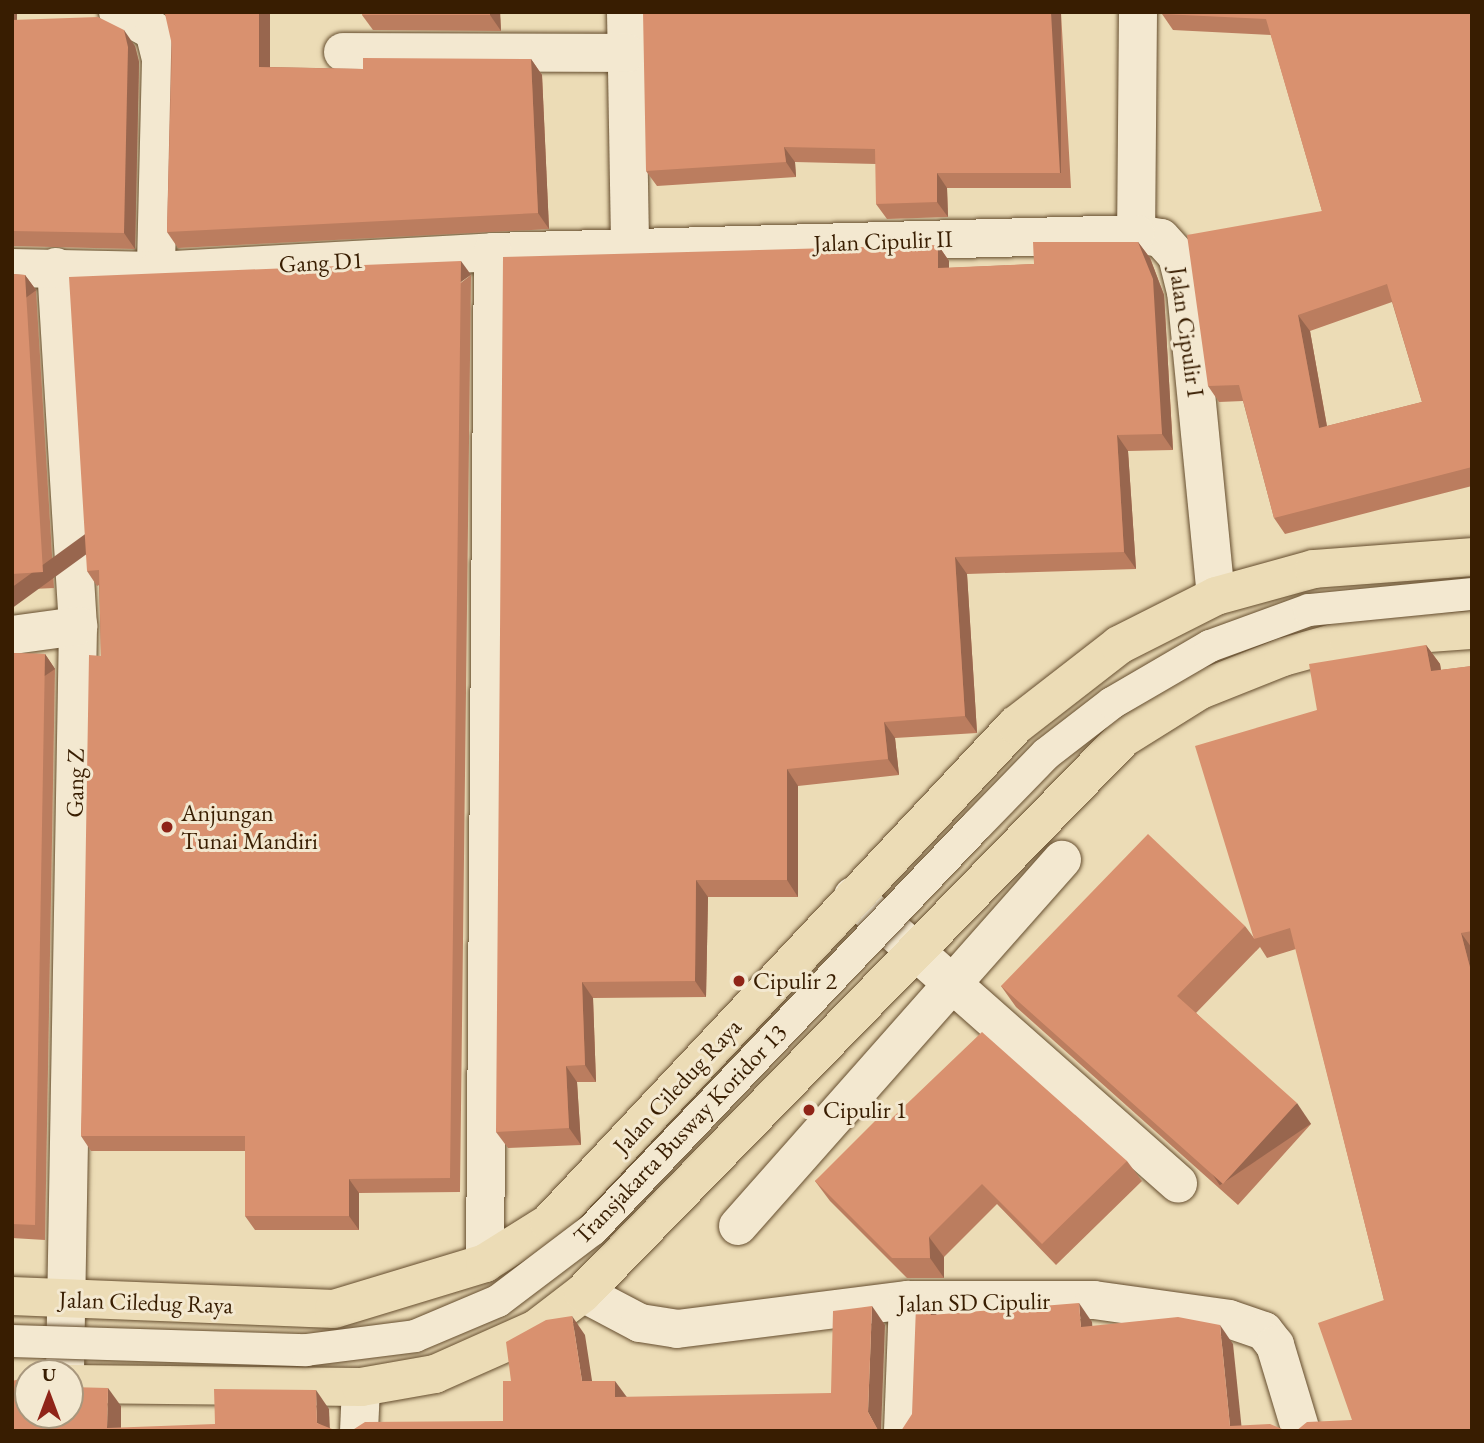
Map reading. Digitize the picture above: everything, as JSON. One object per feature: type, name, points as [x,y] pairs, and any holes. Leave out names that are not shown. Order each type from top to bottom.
[{"type":"main road","name":"Jalan Ciledug Raya","points":[[12,1296],[334,1309],[485,1263],[549,1223],[1016,725],[1119,645],[1216,596],[1314,569],[1472,556]]},
{"type":"main road","points":[[84,1384],[362,1387],[435,1374],[488,1354],[583,1293],[1123,738],[1200,690],[1349,639],[1472,630]]},
{"type":"street","points":[[118,12],[154,31],[161,60],[156,271]]},
{"type":"street","points":[[626,12],[630,248]]},
{"type":"street","points":[[1136,234],[1138,12]]},
{"type":"street","points":[[342,52],[627,53]]},
{"type":"street","name":"Jalan Cipulir II","points":[[630,248],[1136,234]]},
{"type":"street","name":"Jalan Cipulir I","points":[[1136,234],[1161,238],[1169,247],[1186,291],[1216,596]]},
{"type":"street","name":"Gang D1","points":[[12,268],[156,271],[493,252],[630,248]]},
{"type":"street","points":[[485,1263],[493,252]]},
{"type":"street","name":"Gang Z","points":[[56,267],[71,588],[78,626],[65,1359]]},
{"type":"street","points":[[12,635],[78,626]]},
{"type":"street","points":[[738,1226],[1062,860]]},
{"type":"street","points":[[853,896],[1178,1184]]},
{"type":"street","name":"Jalan SD Cipulir","points":[[583,1293],[640,1323],[677,1329],[908,1300],[1094,1300],[1249,1325],[1275,1345],[1301,1431]]},
{"type":"street","points":[[903,1431],[908,1300]]},
{"type":"street","points":[[359,1431],[362,1387]]},
{"type":"lane","name":"Transjakarta Busway Koridor 13","points":[[12,1341],[306,1350],[415,1336],[498,1301],[592,1230],[1029,772],[1112,703],[1210,646],[1309,610],[1472,594]]},
{"type":"building","points":[[259,12],[259,67],[363,69],[363,58],[531,59],[538,213],[167,232],[172,45],[165,14]]},
{"type":"building","points":[[362,12],[490,12],[490,15],[362,15]]},
{"type":"building","points":[[643,12],[1051,12],[1060,173],[937,173],[937,202],[876,204],[875,149],[784,147],[786,162],[646,171]]},
{"type":"building","points":[[1472,12],[1472,467],[1274,518],[1239,385],[1208,386],[1187,235],[1322,211],[1266,19],[1162,14]],"holes":[[[1387,284],[1422,402],[1319,428],[1298,315]]]},
{"type":"building","points":[[98,17],[124,30],[128,47],[124,233],[12,231],[12,20]]},
{"type":"building","points":[[1033,242],[1138,242],[1153,279],[1162,434],[1117,435],[1124,552],[955,557],[965,716],[884,722],[888,759],[787,769],[787,880],[696,880],[695,981],[582,982],[585,1065],[566,1066],[569,1128],[496,1132],[503,257],[938,245],[938,268],[1034,264]]},
{"type":"building","points":[[461,261],[450,1178],[349,1179],[349,1216],[245,1216],[245,1136],[81,1136],[89,655],[101,656],[99,570],[87,571],[69,277]]},
{"type":"building","points":[[12,274],[25,275],[43,572],[12,574]]},
{"type":"building","points":[[1426,645],[1431,671],[1472,666],[1472,931],[1461,933],[1472,975],[1472,1431],[1296,1431],[1307,1422],[1352,1420],[1318,1323],[1384,1300],[1290,928],[1254,939],[1195,746],[1317,710],[1309,664]]},
{"type":"building","points":[[12,653],[45,654],[35,1225],[12,1224]]},
{"type":"building","points":[[1148,834],[1245,926],[1177,996],[1297,1103],[1223,1184],[1001,986]]},
{"type":"building","points":[[982,1032],[1127,1161],[1042,1244],[982,1184],[929,1237],[930,1258],[892,1258],[815,1181],[884,1112],[891,1119]]},
{"type":"building","points":[[1079,1303],[1081,1327],[1178,1317],[1220,1325],[1230,1426],[1270,1424],[1287,1431],[901,1431],[912,1414],[916,1306],[931,1307],[931,1315]]},
{"type":"building","points":[[872,1306],[868,1412],[879,1431],[351,1431],[365,1422],[503,1421],[503,1381],[511,1381],[506,1342],[546,1320],[572,1316],[582,1381],[615,1381],[615,1397],[831,1393],[833,1311]]},
{"type":"building","points":[[12,1381],[14,1429],[84,1429],[84,1387],[108,1388],[107,1428],[215,1424],[214,1389],[316,1390],[317,1423],[337,1431],[12,1431]]},
{"type":"place","name":"Anjungan Tunai Mandiri","points":[[167,827]]},
{"type":"place","name":"Cipulir 2","points":[[739,981]]},
{"type":"place","name":"Cipulir 1","points":[[809,1110]]}]
